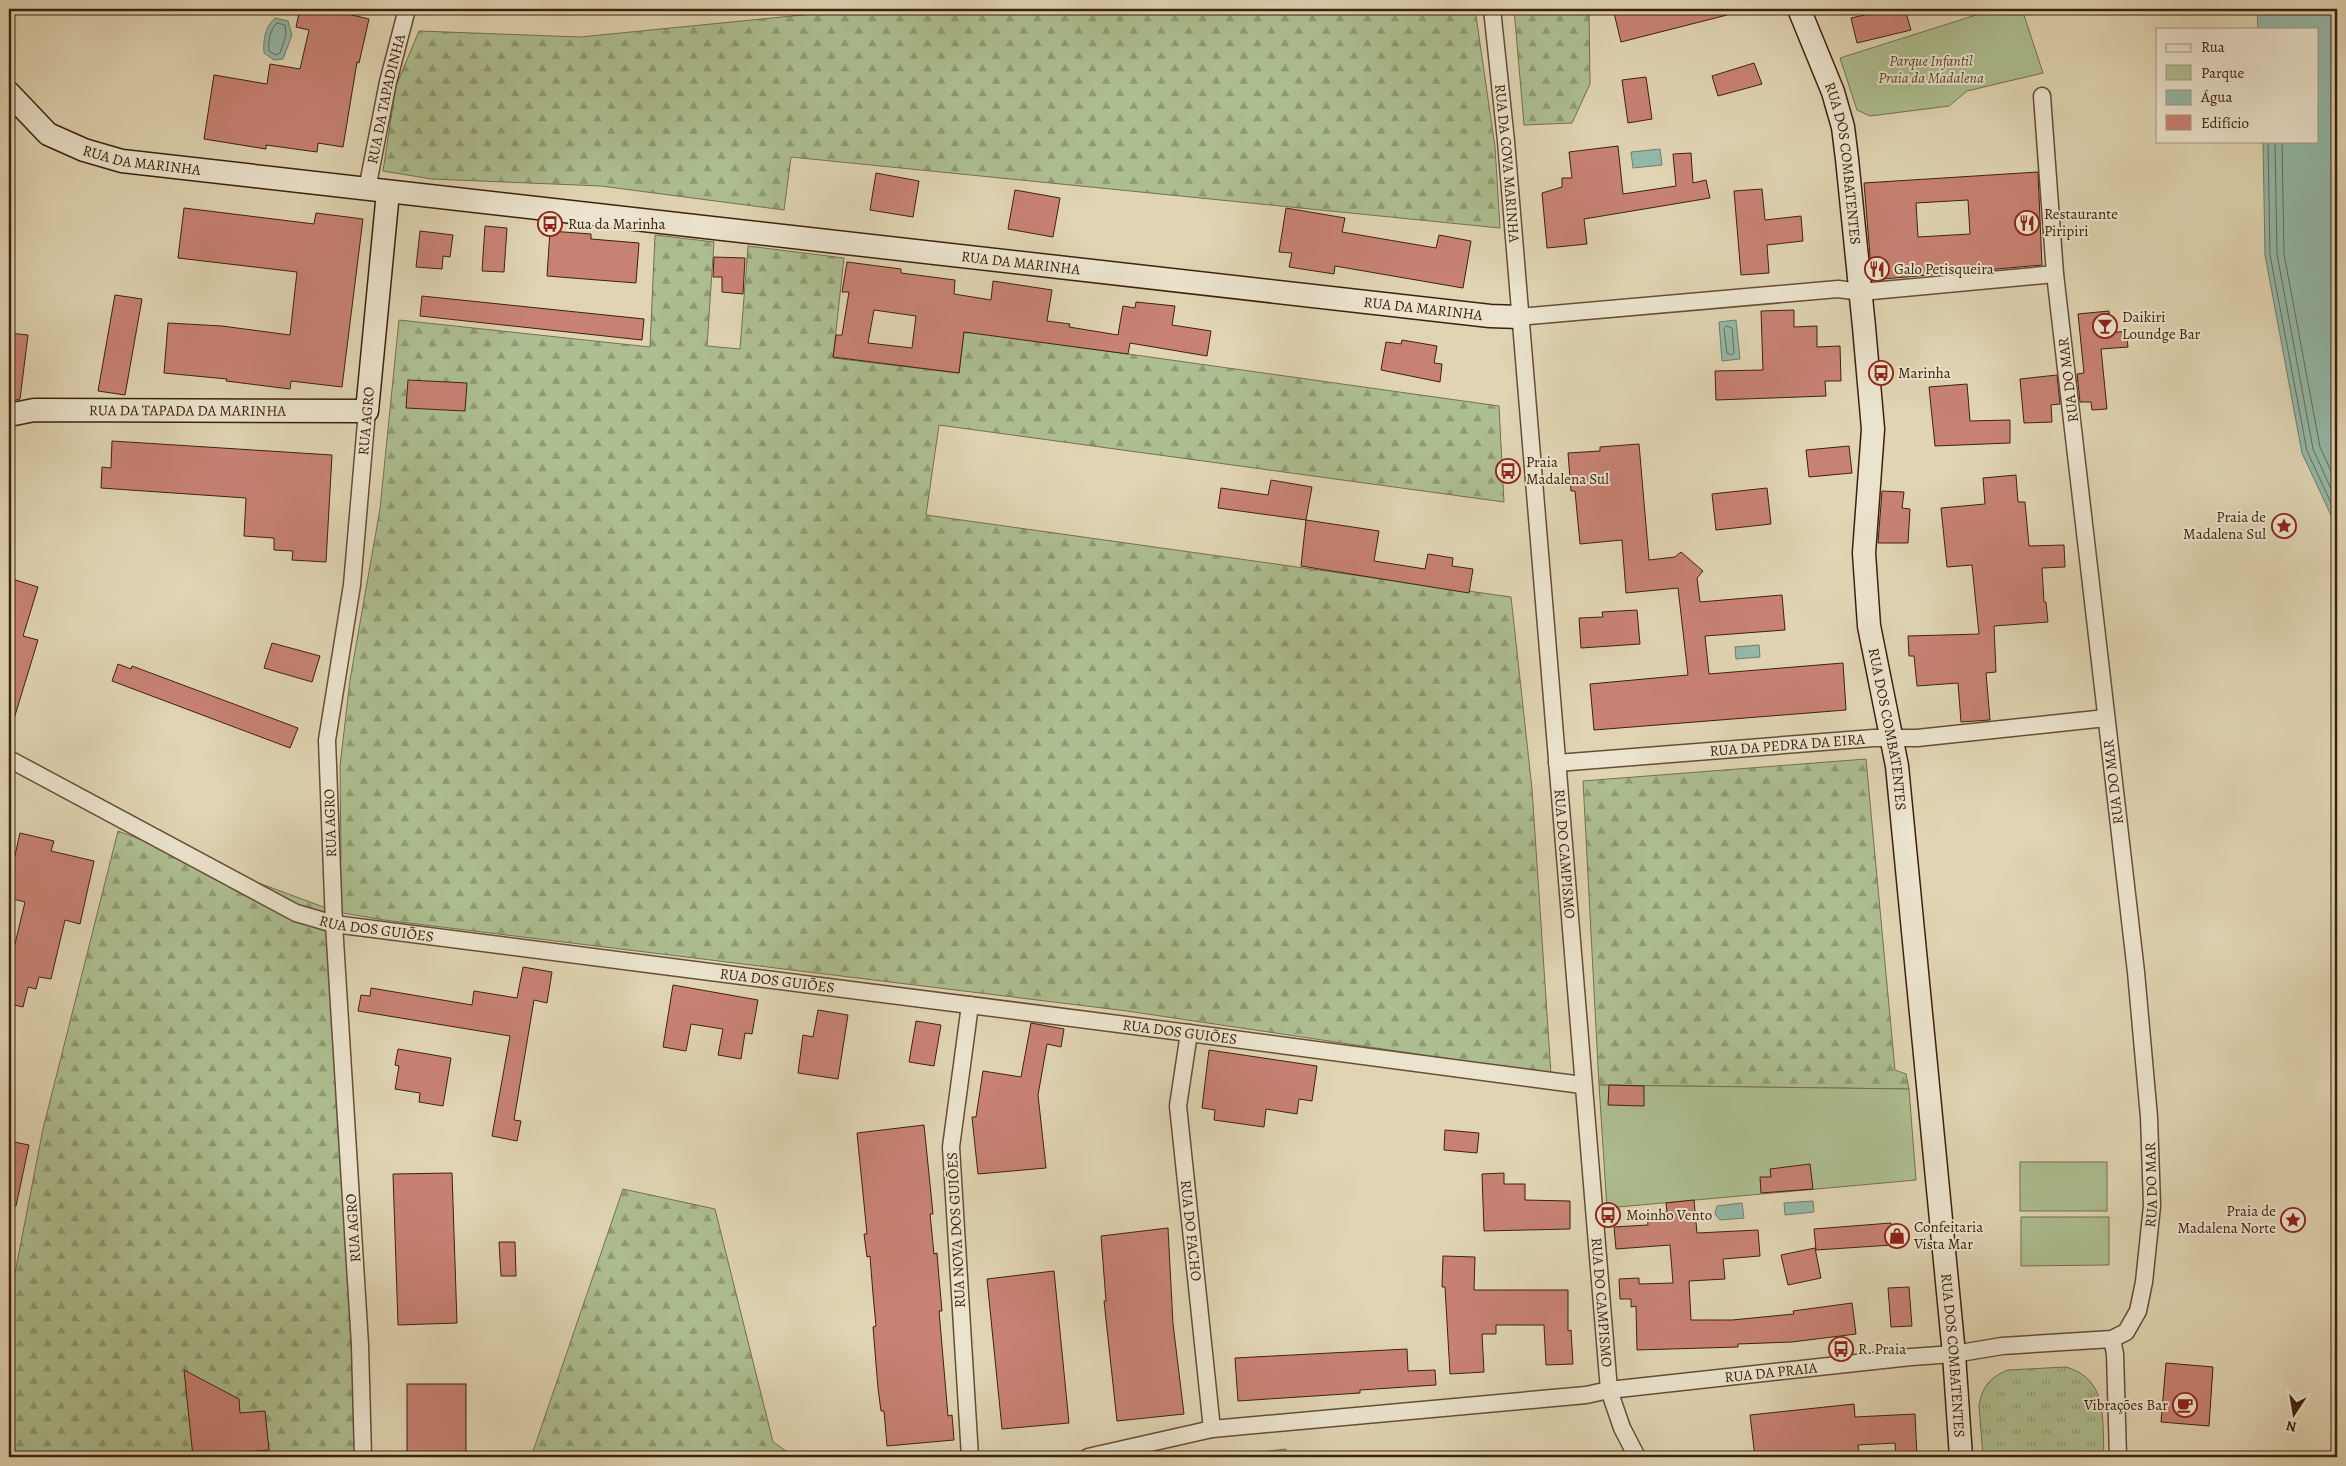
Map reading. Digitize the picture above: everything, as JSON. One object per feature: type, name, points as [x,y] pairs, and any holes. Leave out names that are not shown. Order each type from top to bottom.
[{"type":"street","name":"RUA DA TAPADINHA","points":[[378,191],[388,82],[407,9]]},
{"type":"street","name":"RUA DA COVA MARINHA","points":[[1492,9],[1506,151],[1519,317]]},
{"type":"street","name":"RUA DOS COMBATENTES","points":[[1799,9],[1833,92],[1843,127],[1872,429],[1864,553],[1869,626],[1893,738],[1954,1354],[1961,1457]]},
{"type":"street","name":"RUA DA MARINHA","points":[[9,93],[48,134],[84,150],[122,161],[1490,316],[1519,317],[1838,289],[1860,292],[2055,274]]},
{"type":"street","name":"RUA DO MAR","points":[[2042,96],[2055,274],[2136,972],[2152,1170],[2152,1206],[2144,1282],[2138,1311],[2126,1332],[2112,1339]]},
{"type":"street","name":"RUA AGRO","points":[[363,1457],[360,1345],[334,924],[327,740],[352,585],[367,412],[378,191]]},
{"type":"street","name":"RUA DO CAMPISMO","points":[[1519,317],[1609,1390],[1622,1428],[1637,1457]]},
{"type":"street","name":"RUA DA TAPADA DA MARINHA","points":[[9,415],[34,410],[367,412]]},
{"type":"street","name":"RUA DA PEDRA DA EIRA","points":[[1557,763],[1893,738],[1917,738],[2106,718]]},
{"type":"street","name":"RUA DOS GUIÕES","points":[[9,759],[296,913],[334,924],[970,1004],[1582,1086]]},
{"type":"street","name":"RUA NOVA DOS GUIÕES","points":[[970,1004],[951,1147],[970,1457]]},
{"type":"street","name":"RUA DO FACHO","points":[[1189,1033],[1178,1106],[1212,1429]]},
{"type":"street","name":"RUA DA PRAIA","points":[[1088,1457],[1212,1429],[1586,1395],[1609,1390],[1901,1358],[1954,1354],[2002,1346],[2112,1339]]},
{"type":"street","points":[[2112,1339],[2115,1362],[2118,1457]]},
{"type":"green space","points":[[863,9],[1475,9],[1495,147],[1500,228],[791,157],[784,210],[601,186],[432,179],[383,171],[396,86],[419,31],[580,37]]},
{"type":"green space","points":[[1514,9],[1589,9],[1590,84],[1572,123],[1524,125]]},
{"type":"green space","name":"Parque Infantil Praia da Madalena","points":[[1995,9],[2022,9],[2043,73],[1967,91],[1949,106],[1870,116],[1857,110],[1840,58]]},
{"type":"green space","points":[[655,235],[714,242],[707,346],[740,349],[748,246],[844,258],[833,358],[959,373],[964,331],[1499,406],[1504,502],[939,425],[926,515],[1511,597],[1532,789],[1551,1074],[1127,1011],[384,920],[337,912],[341,857],[340,766],[350,680],[380,509],[399,320],[650,347]]},
{"type":"green space","points":[[1866,759],[1895,1070],[1906,1074],[1909,1089],[1599,1085],[1583,781]]},
{"type":"green space","points":[[118,831],[337,912],[355,1457],[9,1457],[9,1304],[43,1129]]},
{"type":"green space","points":[[1599,1085],[1909,1089],[1916,1180],[1607,1208]]},
{"type":"green space","points":[[2020,1162],[2107,1162],[2107,1211],[2020,1211]]},
{"type":"green space","points":[[623,1189],[715,1209],[773,1442],[795,1457],[531,1457]]},
{"type":"green space","points":[[2021,1217],[2109,1217],[2109,1265],[2021,1266]]},
{"type":"green space","points":[[2066,1367],[2080,1373],[2090,1381],[2096,1391],[2102,1416],[2104,1457],[1983,1457],[1979,1405],[1982,1393],[1988,1383],[1997,1375],[2008,1370]]},
{"type":"green space","points":[[1286,1449],[1286,1457],[1220,1457]]},
{"type":"water","points":[[2257,9],[2337,9],[2337,528],[2302,453],[2265,255],[2263,142],[2318,142],[2318,28],[2258,28]]},
{"type":"water","points":[[275,18],[288,21],[292,35],[283,59],[274,60],[264,53],[264,39],[267,30]]},
{"type":"water","points":[[1660,149],[1662,165],[1633,168],[1631,152]]},
{"type":"water","points":[[1736,320],[1740,359],[1722,361],[1719,322]]},
{"type":"water","points":[[1759,645],[1760,657],[1736,659],[1735,647]]},
{"type":"water","points":[[1813,1201],[1814,1212],[1785,1215],[1784,1203]]},
{"type":"water","points":[[1742,1203],[1744,1218],[1720,1220],[1715,1214],[1717,1206]]},
{"type":"building","points":[[300,9],[326,9],[369,19],[359,63],[357,62],[343,147],[318,143],[317,152],[266,145],[266,149],[204,139],[214,75],[267,84],[270,64],[300,69],[309,30],[296,27]]},
{"type":"building","points":[[1613,9],[1726,9],[1727,15],[1621,42]]},
{"type":"building","points":[[1891,9],[1905,9],[1911,30],[1857,43],[1851,18]]},
{"type":"building","points":[[1754,63],[1762,84],[1718,96],[1712,76]]},
{"type":"building","points":[[1646,77],[1652,119],[1628,123],[1622,80]]},
{"type":"building","points":[[1618,146],[1623,194],[1676,186],[1673,154],[1691,153],[1693,183],[1706,180],[1710,198],[1584,219],[1587,244],[1547,248],[1542,193],[1562,187],[1562,178],[1572,178],[1569,152]]},
{"type":"building","points":[[2038,172],[2042,265],[1872,280],[1864,183]],"holes":[[[1968,200],[1970,234],[1918,237],[1916,203]]]},
{"type":"building","points":[[876,173],[919,181],[913,217],[870,210]]},
{"type":"building","points":[[1762,189],[1765,220],[1801,216],[1803,241],[1767,245],[1769,273],[1741,275],[1734,191]]},
{"type":"building","points":[[1015,190],[1060,198],[1053,237],[1008,229]]},
{"type":"building","points":[[184,208],[314,224],[316,213],[363,219],[342,387],[291,381],[290,389],[226,381],[227,379],[164,373],[168,323],[222,326],[290,335],[297,272],[178,258]]},
{"type":"building","points":[[1286,208],[1345,218],[1342,232],[1436,248],[1439,235],[1471,241],[1463,288],[1335,266],[1334,274],[1289,267],[1292,253],[1279,252]]},
{"type":"building","points":[[485,226],[507,228],[504,272],[482,271]]},
{"type":"building","points":[[420,231],[453,235],[450,257],[443,256],[442,269],[416,267]]},
{"type":"building","points":[[550,231],[591,234],[591,239],[639,243],[636,283],[547,276]]},
{"type":"building","points":[[714,257],[745,258],[743,294],[722,292],[722,277],[713,277]]},
{"type":"building","points":[[847,262],[901,269],[901,273],[955,280],[954,294],[991,300],[993,281],[1052,290],[1047,321],[1070,324],[1069,327],[1118,335],[1123,306],[1135,308],[1136,302],[1175,306],[1172,325],[1211,331],[1207,356],[1130,343],[1128,354],[964,332],[959,373],[833,357],[836,335],[842,335],[849,292],[842,292]],"holes":[[[874,310],[916,316],[912,348],[868,343]]]},
{"type":"building","points":[[115,295],[142,299],[125,395],[98,391]]},
{"type":"building","points":[[422,296],[644,319],[642,340],[420,316]]},
{"type":"building","points":[[1794,310],[1794,327],[1817,326],[1817,347],[1840,346],[1841,381],[1825,381],[1826,396],[1716,400],[1715,371],[1763,370],[1761,311]]},
{"type":"building","points":[[2109,311],[2111,333],[2126,331],[2128,347],[2101,349],[2107,409],[2092,410],[2091,402],[2080,402],[2077,374],[2084,373],[2078,314]]},
{"type":"building","points":[[9,333],[28,335],[20,399],[9,402]]},
{"type":"building","points":[[1402,340],[1437,346],[1434,363],[1442,364],[1440,382],[1381,370],[1386,342],[1401,344]]},
{"type":"building","points":[[2057,375],[2060,404],[2051,405],[2052,422],[2024,423],[2020,379]]},
{"type":"building","points":[[408,380],[467,383],[465,411],[406,408]]},
{"type":"building","points":[[1967,384],[1970,421],[2010,420],[2010,443],[1935,446],[1929,387]]},
{"type":"building","points":[[112,441],[332,455],[326,562],[292,560],[293,551],[274,550],[274,538],[244,536],[246,498],[101,488],[102,467],[111,468]]},
{"type":"building","points":[[1639,444],[1649,560],[1675,557],[1681,552],[1703,571],[1697,578],[1700,602],[1782,595],[1785,630],[1705,636],[1709,674],[1843,663],[1846,710],[1594,730],[1590,684],[1688,675],[1678,588],[1626,593],[1622,540],[1580,544],[1575,491],[1571,491],[1568,453],[1600,451],[1600,447]]},
{"type":"building","points":[[1849,446],[1852,473],[1809,477],[1806,450]]},
{"type":"building","points":[[2016,475],[2018,502],[2025,502],[2029,546],[2064,545],[2065,567],[2042,568],[2044,602],[2046,602],[2048,622],[1994,626],[1996,672],[1986,673],[1990,720],[1961,722],[1958,683],[1917,686],[1914,656],[1909,656],[1908,636],[1979,634],[1972,565],[1947,567],[1941,508],[1985,504],[1983,478]]},
{"type":"building","points":[[1271,480],[1312,487],[1306,520],[1218,508],[1221,488],[1268,495]]},
{"type":"building","points":[[1767,488],[1771,524],[1716,530],[1712,494]]},
{"type":"building","points":[[1882,491],[1904,492],[1902,508],[1910,509],[1908,543],[1878,543]]},
{"type":"building","points":[[1306,520],[1379,531],[1374,561],[1425,569],[1428,554],[1453,558],[1452,566],[1473,569],[1469,593],[1301,566]]},
{"type":"building","points":[[9,578],[38,587],[23,636],[38,640],[13,722],[9,722]]},
{"type":"building","points":[[1637,610],[1640,644],[1581,648],[1579,618],[1603,617],[1602,612]]},
{"type":"building","points":[[272,643],[320,656],[312,682],[264,668]]},
{"type":"building","points":[[118,664],[131,669],[132,666],[298,728],[290,748],[112,681]]},
{"type":"building","points":[[20,833],[54,841],[51,851],[94,861],[80,924],[65,920],[51,979],[39,977],[36,989],[28,987],[23,1007],[9,1004],[9,969],[25,902],[9,898],[9,882]]},
{"type":"building","points":[[523,967],[552,972],[547,1003],[534,1000],[514,1120],[521,1121],[517,1141],[492,1136],[510,1036],[358,1011],[361,995],[370,996],[371,988],[472,1005],[474,991],[517,998]]},
{"type":"building","points":[[673,985],[758,1000],[752,1034],[745,1033],[741,1059],[718,1055],[723,1029],[691,1024],[686,1051],[663,1047]]},
{"type":"building","points":[[818,1010],[848,1015],[838,1079],[798,1073],[803,1035],[813,1037]]},
{"type":"building","points":[[916,1021],[941,1025],[934,1066],[909,1062]]},
{"type":"building","points":[[1031,1023],[1064,1029],[1061,1047],[1047,1044],[1038,1095],[1046,1168],[978,1174],[972,1117],[976,1117],[983,1071],[1021,1077]]},
{"type":"building","points":[[398,1049],[451,1058],[443,1106],[419,1102],[420,1093],[395,1089],[399,1066],[395,1065]]},
{"type":"building","points":[[1209,1050],[1317,1066],[1312,1101],[1299,1099],[1297,1114],[1266,1109],[1264,1127],[1214,1120],[1215,1110],[1202,1108]]},
{"type":"building","points":[[1609,1085],[1644,1086],[1644,1106],[1608,1105]]},
{"type":"building","points":[[924,1125],[933,1214],[930,1214],[934,1254],[937,1253],[942,1311],[939,1311],[948,1416],[952,1415],[954,1440],[887,1446],[884,1411],[881,1411],[878,1388],[873,1327],[876,1326],[870,1256],[867,1257],[864,1234],[867,1234],[857,1133]]},
{"type":"building","points":[[1445,1130],[1479,1133],[1477,1153],[1444,1150]]},
{"type":"building","points":[[9,1141],[29,1145],[16,1206],[9,1205]]},
{"type":"building","points":[[1810,1164],[1813,1189],[1761,1193],[1760,1177],[1771,1177],[1770,1169]]},
{"type":"building","points":[[452,1173],[457,1323],[398,1325],[393,1174]]},
{"type":"building","points":[[1504,1173],[1504,1184],[1525,1184],[1525,1200],[1570,1201],[1570,1229],[1484,1231],[1482,1174]]},
{"type":"building","points":[[1694,1200],[1697,1233],[1758,1230],[1760,1256],[1723,1259],[1725,1279],[1689,1281],[1691,1320],[1732,1320],[1794,1314],[1793,1311],[1852,1303],[1856,1334],[1792,1342],[1738,1344],[1738,1347],[1637,1350],[1636,1306],[1631,1307],[1631,1299],[1620,1299],[1619,1279],[1639,1278],[1639,1284],[1673,1283],[1670,1245],[1616,1249],[1614,1227],[1648,1225],[1647,1215],[1667,1212],[1666,1203]]},
{"type":"building","points":[[1891,1223],[1892,1245],[1816,1250],[1814,1229]]},
{"type":"building","points":[[1168,1228],[1173,1324],[1184,1414],[1117,1421],[1104,1301],[1106,1301],[1101,1236]]},
{"type":"building","points":[[499,1242],[515,1242],[516,1276],[501,1276]]},
{"type":"building","points":[[1815,1248],[1821,1278],[1788,1285],[1781,1255]]},
{"type":"building","points":[[1443,1256],[1475,1257],[1474,1290],[1568,1290],[1568,1331],[1571,1330],[1573,1364],[1546,1365],[1544,1325],[1496,1325],[1496,1334],[1482,1334],[1484,1372],[1450,1374],[1445,1287],[1442,1287]]},
{"type":"building","points":[[1054,1271],[1069,1423],[1002,1429],[987,1279]]},
{"type":"building","points":[[1909,1287],[1912,1326],[1891,1327],[1888,1288]]},
{"type":"building","points":[[1407,1349],[1408,1371],[1435,1370],[1436,1385],[1360,1390],[1360,1393],[1238,1401],[1235,1358]]},
{"type":"building","points":[[2166,1363],[2213,1367],[2209,1426],[2161,1422]]},
{"type":"building","points":[[184,1370],[239,1399],[240,1413],[265,1411],[269,1450],[235,1453],[236,1455],[193,1457]]},
{"type":"building","points":[[407,1384],[466,1384],[466,1457],[407,1457]]},
{"type":"building","points":[[1854,1404],[1855,1417],[1915,1414],[1917,1457],[1896,1457],[1895,1443],[1858,1445],[1860,1457],[1755,1457],[1750,1415]]},
{"type":"place","name":"Restaurante Piripiri","points":[[2027,223]]},
{"type":"place","name":"Rua da Marinha","points":[[550,224]]},
{"type":"place","name":"Galo Petisqueira","points":[[1877,269]]},
{"type":"place","name":"Daikiri Loundge Bar","points":[[2105,326]]},
{"type":"place","name":"Marinha","points":[[1881,373]]},
{"type":"place","name":"Praia Madalena Sul","points":[[1508,471]]},
{"type":"place","name":"Praia de Madalena Sul","points":[[2284,526]]},
{"type":"place","name":"Moinho Vento","points":[[1608,1215]]},
{"type":"place","name":"Praia de Madalena Norte","points":[[2293,1220]]},
{"type":"place","name":"Confeitaria Vista Mar","points":[[1897,1236]]},
{"type":"place","name":"R. Praia","points":[[1841,1349]]},
{"type":"place","name":"Vibrações Bar","points":[[2185,1405]]}]
